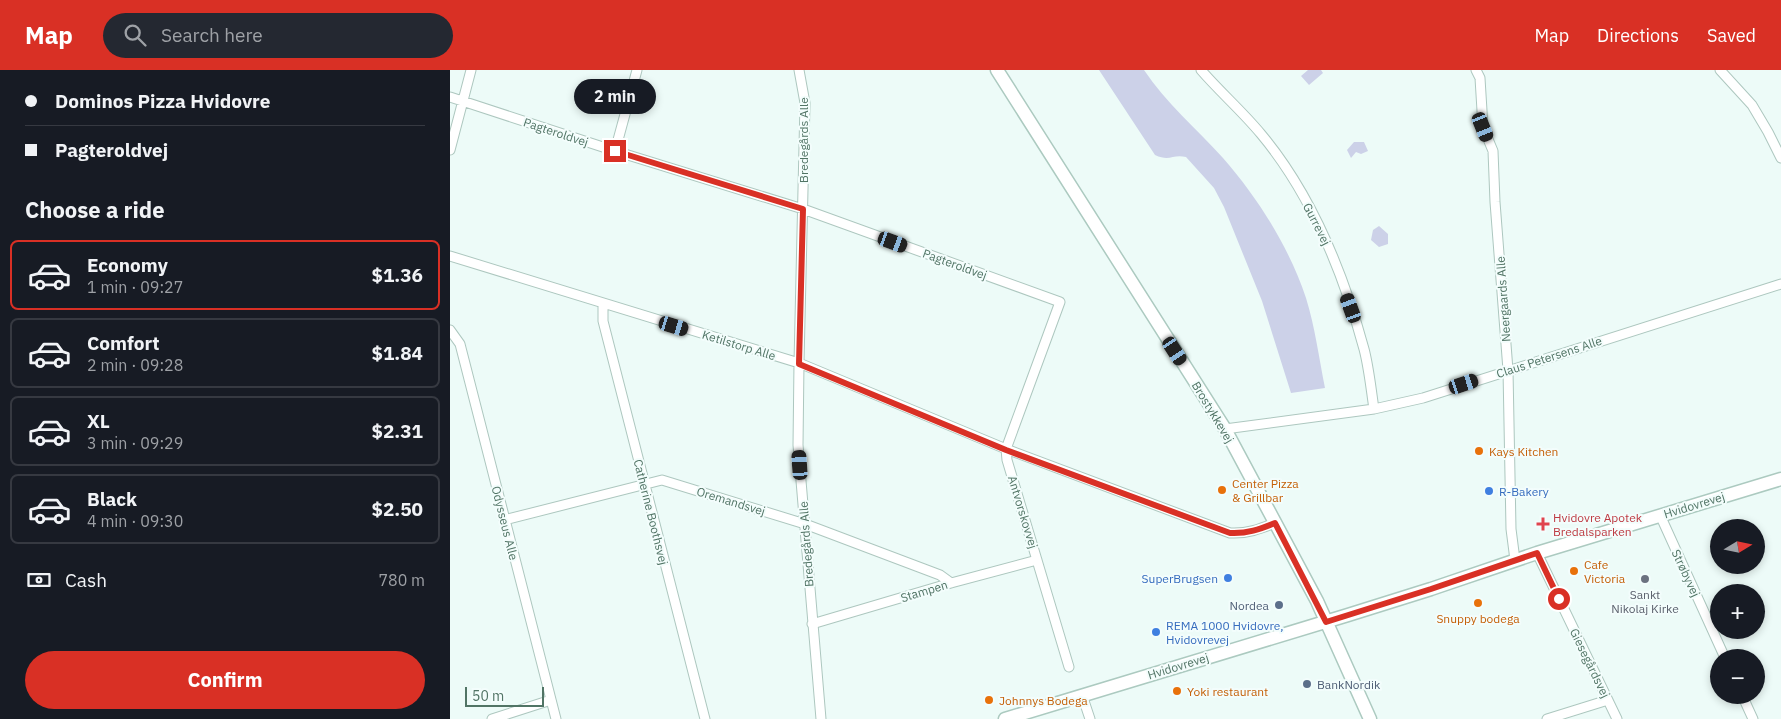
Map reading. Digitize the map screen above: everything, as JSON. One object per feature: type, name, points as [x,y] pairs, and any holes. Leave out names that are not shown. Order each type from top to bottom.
[{"type":"street","points":[[450,150],[472,70]]},
{"type":"street","points":[[615,151],[637,70]]},
{"type":"street","name":"Bredegårds Alle","points":[[799,70],[805,103],[798,445],[821,719]]},
{"type":"street","name":"Brostykkevej","points":[[997,70],[1225,429],[1326,622],[1370,719]]},
{"type":"street","name":"Gurrevej","points":[[1201,70],[1261,134],[1284,165],[1311,210],[1330,249],[1351,308],[1364,350],[1374,408]]},
{"type":"street","name":"Neergaards Alle","points":[[1476,70],[1480,78],[1483,127],[1493,152],[1494,202],[1508,370],[1511,529],[1514,560]]},
{"type":"street","points":[[1720,70],[1752,105],[1781,158]]},
{"type":"street","name":"Pagteroldvej","points":[[450,97],[615,151],[803,209],[1060,302],[1006,450]]},
{"type":"street","name":"Ketilstorp Alle","points":[[450,256],[799,364],[1006,450],[1230,533],[1240,534],[1275,523]]},
{"type":"street","name":"Claus Petersens Alle","points":[[1225,429],[1374,408],[1423,398],[1781,284]]},
{"type":"street","name":"Catherine Boothsvej","points":[[603,304],[603,321],[705,719]]},
{"type":"street","name":"Odysseus Alle","points":[[450,330],[460,344],[556,719]]},
{"type":"street","name":"Antvorskovvej","points":[[1006,450],[1007,460],[1069,667]]},
{"type":"street","name":"Hvidovrevej","points":[[1005,719],[1326,622],[1431,589],[1514,560],[1781,479]]},
{"type":"street","name":"Oremandsvej","points":[[504,520],[662,480],[805,524],[940,575],[951,583]]},
{"type":"street","name":"Strøbyvej","points":[[1660,515],[1721,649]]},
{"type":"street","name":"Giesegårdsvej","points":[[1537,553],[1617,719]]},
{"type":"street","name":"Stampen","points":[[812,624],[1037,560]]},
{"type":"street","points":[[1082,695],[1090,719]]},
{"type":"street","points":[[492,719],[551,700]]},
{"type":"street","points":[[1547,719],[1608,700]]},
{"type":"street","points":[[1746,704],[1754,719]]},
{"type":"shaded area","points":[[1099,70],[1144,70],[1162,93],[1236,173],[1260,206],[1291,260],[1306,298],[1325,388],[1291,393],[1262,301],[1224,207],[1214,188],[1186,157],[1164,158],[1155,155]]},
{"type":"shaded area","points":[[1308,70],[1321,70],[1323,73],[1309,85],[1301,76]]},
{"type":"shaded area","points":[[1354,142],[1364,142],[1368,151],[1361,154],[1356,152],[1351,158],[1347,150]]},
{"type":"shaded area","points":[[1379,226],[1388,234],[1388,244],[1379,247],[1371,240],[1373,230]]},
{"type":"place","name":"Kays Kitchen","points":[[1479,451]]},
{"type":"place","name":"Center Pizza & Grillbar","points":[[1222,490]]},
{"type":"place","name":"R-Bakery","points":[[1489,491]]},
{"type":"place","name":"Hvidovre Apotek Bredalsparken","points":[[1543,524]]},
{"type":"place","name":"Cafe Victoria","points":[[1574,571]]},
{"type":"place","name":"SuperBrugsen","points":[[1228,578]]},
{"type":"place","name":"Sankt Nikolaj Kirke","points":[[1645,579]]},
{"type":"place","name":"Snuppy bodega","points":[[1478,603]]},
{"type":"place","name":"Nordea","points":[[1279,605]]},
{"type":"place","name":"REMA 1000 Hvidovre, Hvidovrevej","points":[[1156,632]]},
{"type":"place","name":"BankNordik","points":[[1307,684]]},
{"type":"place","name":"Yoki restaurant","points":[[1177,691]]},
{"type":"place","name":"Johnnys Bodega","points":[[989,700]]},
{"type":"route","points":[[615,151],[803,209],[799,364],[1006,450],[1230,533],[1240,534],[1275,523],[1317,601],[1326,622],[1537,553],[1559,599]]}]
